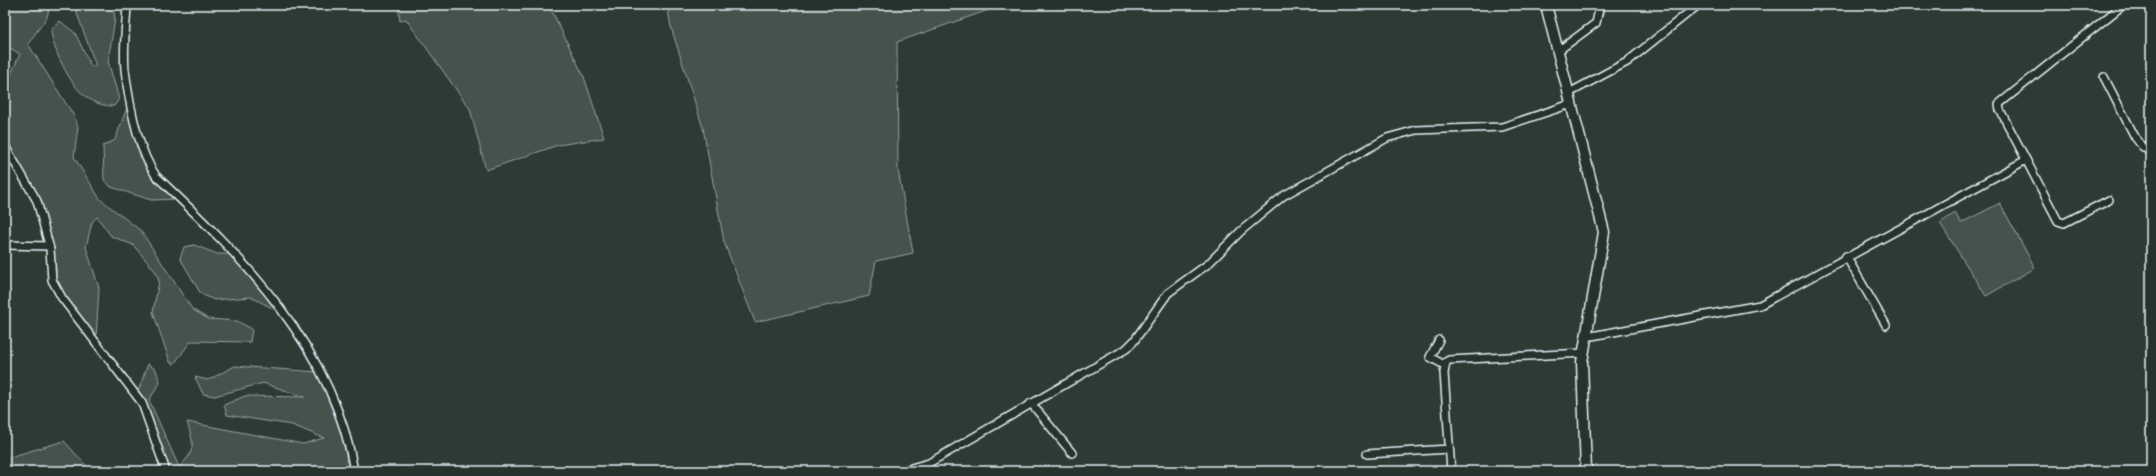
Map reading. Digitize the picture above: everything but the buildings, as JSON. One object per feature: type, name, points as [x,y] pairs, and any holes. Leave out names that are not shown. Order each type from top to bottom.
[{"type":"street","points":[[127,5],[125,69],[132,105],[147,163],[156,176],[245,265],[293,326],[313,357],[338,410],[349,445],[354,471]]},
{"type":"street","points":[[1546,5],[1604,232],[1584,353],[1586,471]]},
{"type":"street","points":[[1558,51],[1596,23],[1599,18],[1600,5]]},
{"type":"street","points":[[1568,93],[1627,62],[1698,5]]},
{"type":"street","points":[[2109,200],[2064,224],[2061,223],[2026,160],[2000,110],[1999,104],[2123,5]]},
{"type":"street","points":[[2104,77],[2135,137],[2142,146],[2151,152]]},
{"type":"street","points":[[900,471],[929,463],[1126,349],[1168,293],[1208,264],[1242,231],[1283,196],[1315,177],[1387,138],[1416,130],[1502,127],[1571,104]]},
{"type":"street","points":[[5,146],[37,201],[49,246],[52,280],[59,292],[142,403],[166,471]]},
{"type":"street","points":[[1586,337],[1760,305],[1846,256],[2026,160]]},
{"type":"street","points":[[5,245],[49,246]]},
{"type":"street","points":[[1846,256],[1886,324]]},
{"type":"street","points":[[1439,340],[1430,357],[1444,365]]},
{"type":"street","points":[[1451,471],[1444,365],[1448,360],[1584,353]]},
{"type":"street","points":[[1031,403],[1072,453]]},
{"type":"street","points":[[1367,454],[1449,449]]},
{"type":"street","points":[[2151,458],[2151,468]]},
{"type":"shaded area","points":[[5,5],[50,5],[47,17],[28,44],[74,116],[78,127],[74,157],[100,199],[141,231],[192,309],[208,319],[237,321],[252,329],[250,342],[191,341],[174,364],[170,362],[153,312],[159,281],[156,272],[133,245],[111,236],[97,217],[92,222],[86,247],[99,288],[96,339],[65,297],[54,278],[33,188],[5,144],[5,87],[20,54],[5,45]]},
{"type":"shaded area","points":[[74,5],[113,5],[115,19],[108,61],[119,99],[114,106],[99,104],[92,101],[79,91],[68,75],[58,56],[51,30],[60,21],[75,33],[91,66],[96,66]]},
{"type":"shaded area","points":[[398,5],[549,5],[584,77],[604,138],[558,145],[486,170],[470,109],[406,19],[400,21]]},
{"type":"shaded area","points":[[667,5],[1003,5],[897,42],[898,170],[913,253],[876,261],[869,296],[755,322],[724,242],[703,128],[671,27]]},
{"type":"shaded area","points":[[128,105],[147,167],[178,199],[151,200],[111,187],[104,180],[103,146],[115,140]]},
{"type":"shaded area","points":[[2000,203],[2035,268],[1986,296],[1940,223],[1955,213],[1961,223]]},
{"type":"shaded area","points":[[194,245],[217,254],[232,254],[278,311],[251,297],[214,300],[201,294],[180,258],[184,247]]},
{"type":"shaded area","points":[[148,364],[156,370],[160,383],[149,400],[179,467],[191,452],[192,447],[187,422],[303,444],[324,438],[292,425],[227,415],[224,405],[245,396],[305,397],[263,383],[215,396],[203,394],[195,377],[208,380],[235,366],[318,372],[342,434],[349,471],[169,471],[137,394]]},
{"type":"shaded area","points":[[64,441],[91,471],[5,471],[6,458]]}]
